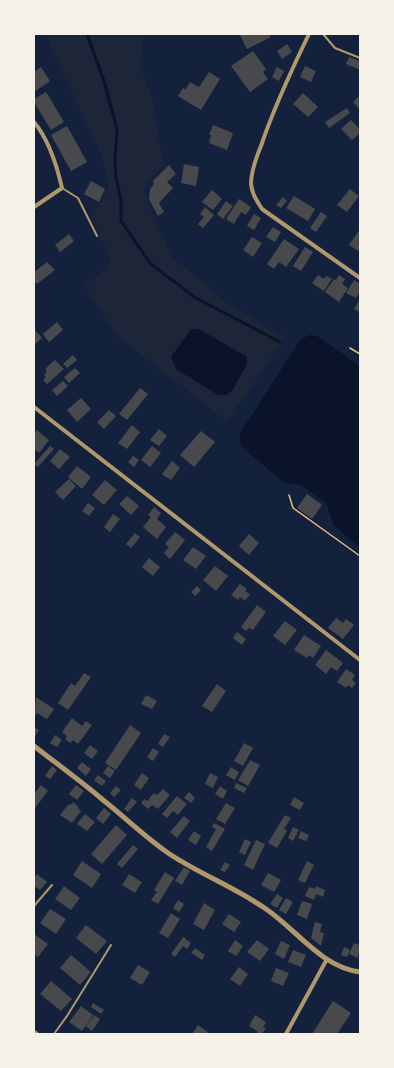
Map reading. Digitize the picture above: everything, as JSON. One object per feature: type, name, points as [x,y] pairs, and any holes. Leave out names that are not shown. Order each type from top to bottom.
[{"type":"street","points":[[309,34],[285,83],[265,134],[253,169],[251,185],[253,195],[262,209],[360,278]]},
{"type":"street","points":[[34,122],[58,167],[62,188],[34,207]]},
{"type":"street","points":[[34,407],[360,660]]},
{"type":"street","points":[[34,746],[79,780],[139,832],[172,855],[242,894],[267,910],[327,960],[352,971],[360,972]]},
{"type":"street","points":[[286,1034],[327,960]]},
{"type":"lane","points":[[323,34],[335,48],[360,58]]},
{"type":"lane","points":[[62,188],[78,198],[97,236]]},
{"type":"lane","points":[[34,906],[52,885]]},
{"type":"lane","points":[[54,1034],[67,1016],[111,945]]},
{"type":"path","points":[[350,348],[360,354]]},
{"type":"path","points":[[289,495],[293,508],[360,556]]},
{"type":"shaded area","points":[[45,34],[144,34],[140,65],[153,101],[163,164],[143,189],[152,214],[172,257],[227,303],[285,338],[227,421],[118,337],[84,287],[105,269],[111,258],[91,218],[109,187],[103,159]]},
{"type":"shaded area","points":[[191,329],[199,329],[247,357],[247,364],[232,391],[226,395],[218,395],[176,369],[171,357]]},
{"type":"shaded area","points":[[310,335],[317,336],[360,366],[360,547],[333,525],[327,504],[301,485],[283,482],[244,449],[240,442],[240,433],[301,339]]},
{"type":"building","points":[[269,34],[271,37],[247,49],[240,35]]},
{"type":"building","points":[[287,44],[292,52],[282,59],[277,51]]},
{"type":"building","points":[[253,51],[266,69],[263,72],[268,79],[250,92],[231,66]]},
{"type":"building","points":[[349,57],[360,61],[360,70],[346,64]]},
{"type":"building","points":[[305,66],[316,71],[311,82],[300,77]]},
{"type":"building","points":[[41,67],[50,81],[34,92],[34,72]]},
{"type":"building","points":[[277,67],[284,71],[279,81],[272,77]]},
{"type":"building","points":[[209,72],[220,79],[201,110],[178,96],[183,88],[185,90],[190,82],[199,87]]},
{"type":"building","points":[[46,92],[64,122],[51,130],[34,102],[34,99]]},
{"type":"building","points":[[303,93],[318,107],[308,117],[293,104]]},
{"type":"building","points":[[360,95],[360,110],[353,102]]},
{"type":"building","points":[[347,108],[350,113],[329,128],[325,122]]},
{"type":"building","points":[[351,120],[360,129],[360,133],[352,140],[341,129]]},
{"type":"building","points":[[213,125],[233,133],[227,150],[209,143],[211,135],[209,135]]},
{"type":"building","points":[[67,126],[87,162],[71,171],[51,135]]},
{"type":"building","points":[[184,164],[199,167],[196,186],[181,183]]},
{"type":"building","points":[[169,165],[176,174],[167,182],[173,188],[159,203],[164,212],[158,216],[149,199],[150,189],[154,184],[153,181]]},
{"type":"building","points":[[91,181],[105,189],[99,202],[84,194]]},
{"type":"building","points":[[350,189],[359,196],[347,212],[337,205]]},
{"type":"building","points":[[212,190],[222,199],[213,210],[202,202]]},
{"type":"building","points":[[294,196],[315,209],[308,221],[286,208]]},
{"type":"building","points":[[283,197],[287,201],[281,208],[276,205]]},
{"type":"building","points":[[239,199],[251,207],[246,215],[241,212],[234,224],[226,219]]},
{"type":"building","points":[[226,201],[233,206],[223,219],[217,214]]},
{"type":"building","points":[[205,207],[214,215],[203,228],[198,224],[204,217],[200,214]]},
{"type":"building","points":[[321,212],[327,216],[316,232],[310,228]]},
{"type":"building","points":[[254,214],[261,218],[254,230],[247,226]]},
{"type":"building","points":[[273,227],[281,232],[275,242],[266,237]]},
{"type":"building","points":[[360,229],[360,252],[349,245]]},
{"type":"building","points":[[69,234],[74,241],[60,252],[55,245]]},
{"type":"building","points":[[252,237],[262,243],[253,257],[243,250]]},
{"type":"building","points":[[284,239],[299,249],[286,267],[279,262],[274,269],[267,264]]},
{"type":"building","points":[[305,247],[313,252],[301,271],[293,266]]},
{"type":"building","points":[[47,262],[55,270],[37,284],[34,281],[34,272]]},
{"type":"building","points":[[318,275],[324,279],[326,276],[332,279],[324,291],[312,283]]},
{"type":"building","points":[[339,275],[345,279],[342,284],[348,288],[339,302],[325,292],[334,279],[336,280]]},
{"type":"building","points":[[354,280],[360,284],[360,291],[356,298],[346,293]]},
{"type":"building","points":[[360,299],[360,312],[354,309]]},
{"type":"building","points":[[57,322],[63,330],[49,342],[43,334]]},
{"type":"building","points":[[34,329],[42,338],[34,345]]},
{"type":"building","points":[[73,355],[77,360],[67,368],[63,364]]},
{"type":"building","points":[[55,360],[64,369],[47,384],[43,380],[46,377],[44,375],[47,372],[45,369]]},
{"type":"building","points":[[75,368],[80,373],[69,383],[64,377]]},
{"type":"building","points":[[63,381],[68,386],[57,396],[52,390]]},
{"type":"building","points":[[140,388],[148,394],[127,420],[119,414]]},
{"type":"building","points":[[81,398],[91,409],[77,422],[67,410]]},
{"type":"building","points":[[109,410],[116,416],[104,429],[97,422]]},
{"type":"building","points":[[132,425],[140,432],[127,449],[118,443]]},
{"type":"building","points":[[159,429],[167,436],[159,446],[150,440]]},
{"type":"building","points":[[37,430],[49,440],[39,453],[34,449],[34,434]]},
{"type":"building","points":[[201,431],[215,442],[194,467],[180,455]]},
{"type":"building","points":[[50,446],[54,449],[38,467],[34,464]]},
{"type":"building","points":[[152,446],[161,453],[150,467],[141,460]]},
{"type":"building","points":[[60,449],[70,457],[59,469],[50,461]]},
{"type":"building","points":[[133,456],[139,460],[134,467],[128,462]]},
{"type":"building","points":[[172,461],[180,468],[171,480],[162,474]]},
{"type":"building","points":[[77,466],[91,477],[82,489],[68,477]]},
{"type":"building","points":[[69,479],[76,486],[63,500],[55,492]]},
{"type":"building","points":[[105,480],[117,490],[104,505],[92,495]]},
{"type":"building","points":[[307,494],[322,505],[312,519],[297,508]]},
{"type":"building","points":[[127,496],[139,506],[131,515],[119,504]]},
{"type":"building","points":[[88,503],[95,508],[89,516],[82,511]]},
{"type":"building","points":[[154,507],[161,513],[157,519],[166,527],[157,539],[143,527],[151,517],[148,515]]},
{"type":"building","points":[[113,514],[120,519],[110,532],[104,527]]},
{"type":"building","points":[[175,532],[185,540],[170,559],[164,553],[169,547],[165,544]]},
{"type":"building","points":[[135,533],[140,537],[131,548],[126,544]]},
{"type":"building","points":[[249,534],[259,543],[249,555],[239,546]]},
{"type":"building","points":[[193,547],[206,556],[196,569],[183,560]]},
{"type":"building","points":[[149,558],[160,567],[153,576],[142,567]]},
{"type":"building","points":[[215,566],[228,576],[216,591],[203,580]]},
{"type":"building","points":[[240,584],[247,589],[245,591],[250,594],[245,601],[240,597],[238,600],[231,595]]},
{"type":"building","points":[[197,586],[201,590],[195,596],[191,592]]},
{"type":"building","points":[[257,605],[266,612],[253,630],[249,628],[246,631],[241,627]]},
{"type":"building","points":[[336,618],[343,623],[346,619],[354,625],[343,639],[328,628]]},
{"type":"building","points":[[285,621],[297,630],[285,645],[273,636]]},
{"type":"building","points":[[237,632],[246,639],[242,645],[233,638]]},
{"type":"building","points":[[304,635],[321,646],[313,658],[309,655],[307,658],[294,650]]},
{"type":"building","points":[[326,650],[343,663],[337,671],[331,667],[326,674],[315,665]]},
{"type":"building","points":[[346,669],[355,675],[352,680],[356,683],[352,688],[348,685],[346,688],[337,682]]},
{"type":"building","points":[[84,673],[91,677],[68,710],[58,703],[71,683],[75,686]]},
{"type":"building","points":[[217,684],[226,691],[212,712],[202,706]]},
{"type":"building","points":[[146,695],[157,701],[152,709],[141,704]]},
{"type":"building","points":[[36,697],[54,709],[47,719],[37,713],[34,717]]},
{"type":"building","points":[[72,718],[82,726],[86,721],[92,725],[78,744],[73,740],[70,743],[65,739],[67,736],[62,732]]},
{"type":"building","points":[[130,725],[141,733],[116,770],[105,763]]},
{"type":"building","points":[[34,727],[39,730],[34,738]]},
{"type":"building","points":[[164,734],[170,737],[163,747],[158,744]]},
{"type":"building","points":[[55,735],[62,740],[57,747],[50,743]]},
{"type":"building","points":[[244,743],[253,748],[243,766],[234,761]]},
{"type":"building","points":[[90,745],[98,751],[92,759],[84,753]]},
{"type":"building","points":[[153,748],[159,752],[153,761],[147,757]]},
{"type":"building","points":[[250,760],[260,765],[248,786],[238,780]]},
{"type":"building","points":[[82,762],[91,769],[86,776],[77,768]]},
{"type":"building","points":[[52,766],[57,770],[50,779],[45,776]]},
{"type":"building","points":[[108,766],[115,771],[110,778],[103,773]]},
{"type":"building","points":[[231,767],[239,772],[235,780],[226,775]]},
{"type":"building","points":[[142,773],[149,778],[141,790],[134,785]]},
{"type":"building","points":[[210,773],[218,777],[213,788],[205,784]]},
{"type":"building","points":[[98,775],[106,781],[102,786],[94,780]]},
{"type":"building","points":[[236,783],[247,788],[244,793],[234,788]]},
{"type":"building","points":[[41,785],[48,791],[35,808],[34,794]]},
{"type":"building","points":[[76,785],[84,791],[77,800],[69,794]]},
{"type":"building","points":[[116,786],[121,790],[114,797],[110,793]]},
{"type":"building","points":[[220,786],[227,791],[223,799],[215,794]]},
{"type":"building","points":[[163,789],[170,795],[158,809],[152,805],[148,809],[141,803],[145,799],[147,801],[154,793],[157,795]]},
{"type":"building","points":[[189,792],[195,798],[191,803],[184,798]]},
{"type":"building","points":[[177,796],[187,804],[178,815],[173,811],[167,818],[162,814]]},
{"type":"building","points":[[294,797],[304,803],[300,810],[290,805]]},
{"type":"building","points":[[132,798],[137,802],[128,812],[124,809]]},
{"type":"building","points":[[73,802],[81,811],[72,823],[60,815],[69,804],[71,805]]},
{"type":"building","points":[[226,803],[235,808],[225,824],[216,819]]},
{"type":"building","points":[[104,808],[111,814],[103,824],[96,818]]},
{"type":"building","points":[[85,814],[95,822],[87,831],[77,824]]},
{"type":"building","points":[[285,815],[291,818],[284,829],[287,831],[277,848],[268,843]]},
{"type":"building","points":[[184,816],[190,821],[177,838],[170,832]]},
{"type":"building","points":[[214,823],[225,829],[212,851],[206,847],[216,829],[212,827]]},
{"type":"building","points":[[116,825],[127,835],[102,864],[91,854]]},
{"type":"building","points":[[293,827],[299,830],[293,841],[288,838]]},
{"type":"building","points":[[194,831],[201,836],[196,845],[188,840]]},
{"type":"building","points":[[301,831],[309,835],[306,841],[298,838]]},
{"type":"building","points":[[245,839],[251,842],[245,855],[239,852]]},
{"type":"building","points":[[256,840],[265,844],[253,870],[244,865]]},
{"type":"building","points":[[133,845],[138,849],[122,868],[117,864]]},
{"type":"building","points":[[82,861],[101,874],[92,888],[73,875]]},
{"type":"building","points":[[307,861],[314,865],[305,883],[298,880]]},
{"type":"building","points":[[225,862],[230,865],[225,872],[220,870]]},
{"type":"building","points":[[184,867],[190,871],[182,885],[175,881]]},
{"type":"building","points":[[165,872],[174,878],[158,904],[151,900],[157,892],[154,890]]},
{"type":"building","points":[[268,873],[281,880],[274,892],[261,885]]},
{"type":"building","points":[[37,874],[47,882],[40,890],[34,886],[34,878]]},
{"type":"building","points":[[129,874],[142,882],[135,893],[122,885]]},
{"type":"building","points":[[64,886],[80,898],[71,910],[55,899]]},
{"type":"building","points":[[316,886],[325,890],[323,897],[316,894],[314,900],[305,896],[309,887],[315,889]]},
{"type":"building","points":[[277,894],[283,898],[277,908],[270,904]]},
{"type":"building","points":[[286,898],[293,902],[286,914],[279,910]]},
{"type":"building","points":[[178,900],[184,904],[179,912],[173,908]]},
{"type":"building","points":[[302,901],[312,904],[307,919],[297,915]]},
{"type":"building","points":[[204,903],[215,910],[204,930],[193,924]]},
{"type":"building","points":[[50,909],[66,919],[56,934],[40,923]]},
{"type":"building","points":[[171,913],[180,919],[168,938],[159,933]]},
{"type":"building","points":[[229,914],[241,922],[234,932],[222,924]]},
{"type":"building","points":[[315,922],[322,924],[320,932],[324,933],[321,946],[311,938]]},
{"type":"building","points":[[86,925],[107,941],[96,954],[76,938]]},
{"type":"building","points":[[34,934],[48,944],[38,957],[34,954]]},
{"type":"building","points":[[183,937],[191,943],[187,949],[183,946],[175,957],[171,954]]},
{"type":"building","points":[[235,940],[243,946],[236,956],[228,951]]},
{"type":"building","points":[[257,940],[269,949],[260,961],[247,952]]},
{"type":"building","points":[[281,941],[290,945],[284,959],[275,954]]},
{"type":"building","points":[[354,943],[360,945],[358,958],[349,954]]},
{"type":"building","points":[[344,947],[350,950],[347,957],[341,955]]},
{"type":"building","points":[[195,948],[205,955],[202,960],[191,953]]},
{"type":"building","points":[[293,950],[306,955],[301,967],[288,962]]},
{"type":"building","points":[[71,955],[91,972],[80,985],[60,968]]},
{"type":"building","points":[[138,965],[150,972],[142,985],[130,978]]},
{"type":"building","points":[[239,967],[248,974],[240,986],[230,979]]},
{"type":"building","points":[[276,968],[289,973],[283,986],[271,981]]},
{"type":"building","points":[[51,981],[72,999],[61,1011],[40,994]]},
{"type":"building","points":[[333,1001],[351,1013],[337,1034],[312,1034]]},
{"type":"building","points":[[93,1003],[104,1010],[101,1014],[91,1007]]},
{"type":"building","points":[[81,1006],[93,1015],[82,1031],[69,1022]]},
{"type":"building","points":[[94,1015],[100,1019],[92,1031],[86,1026]]},
{"type":"building","points":[[255,1015],[266,1022],[263,1027],[266,1028],[262,1034],[257,1034],[257,1031],[249,1026]]},
{"type":"building","points":[[198,1025],[208,1032],[206,1034],[192,1034]]},
{"type":"waterway","points":[[87,34],[104,81],[117,129],[115,160],[116,177],[121,200],[121,221],[150,263],[194,297],[280,342]]}]
